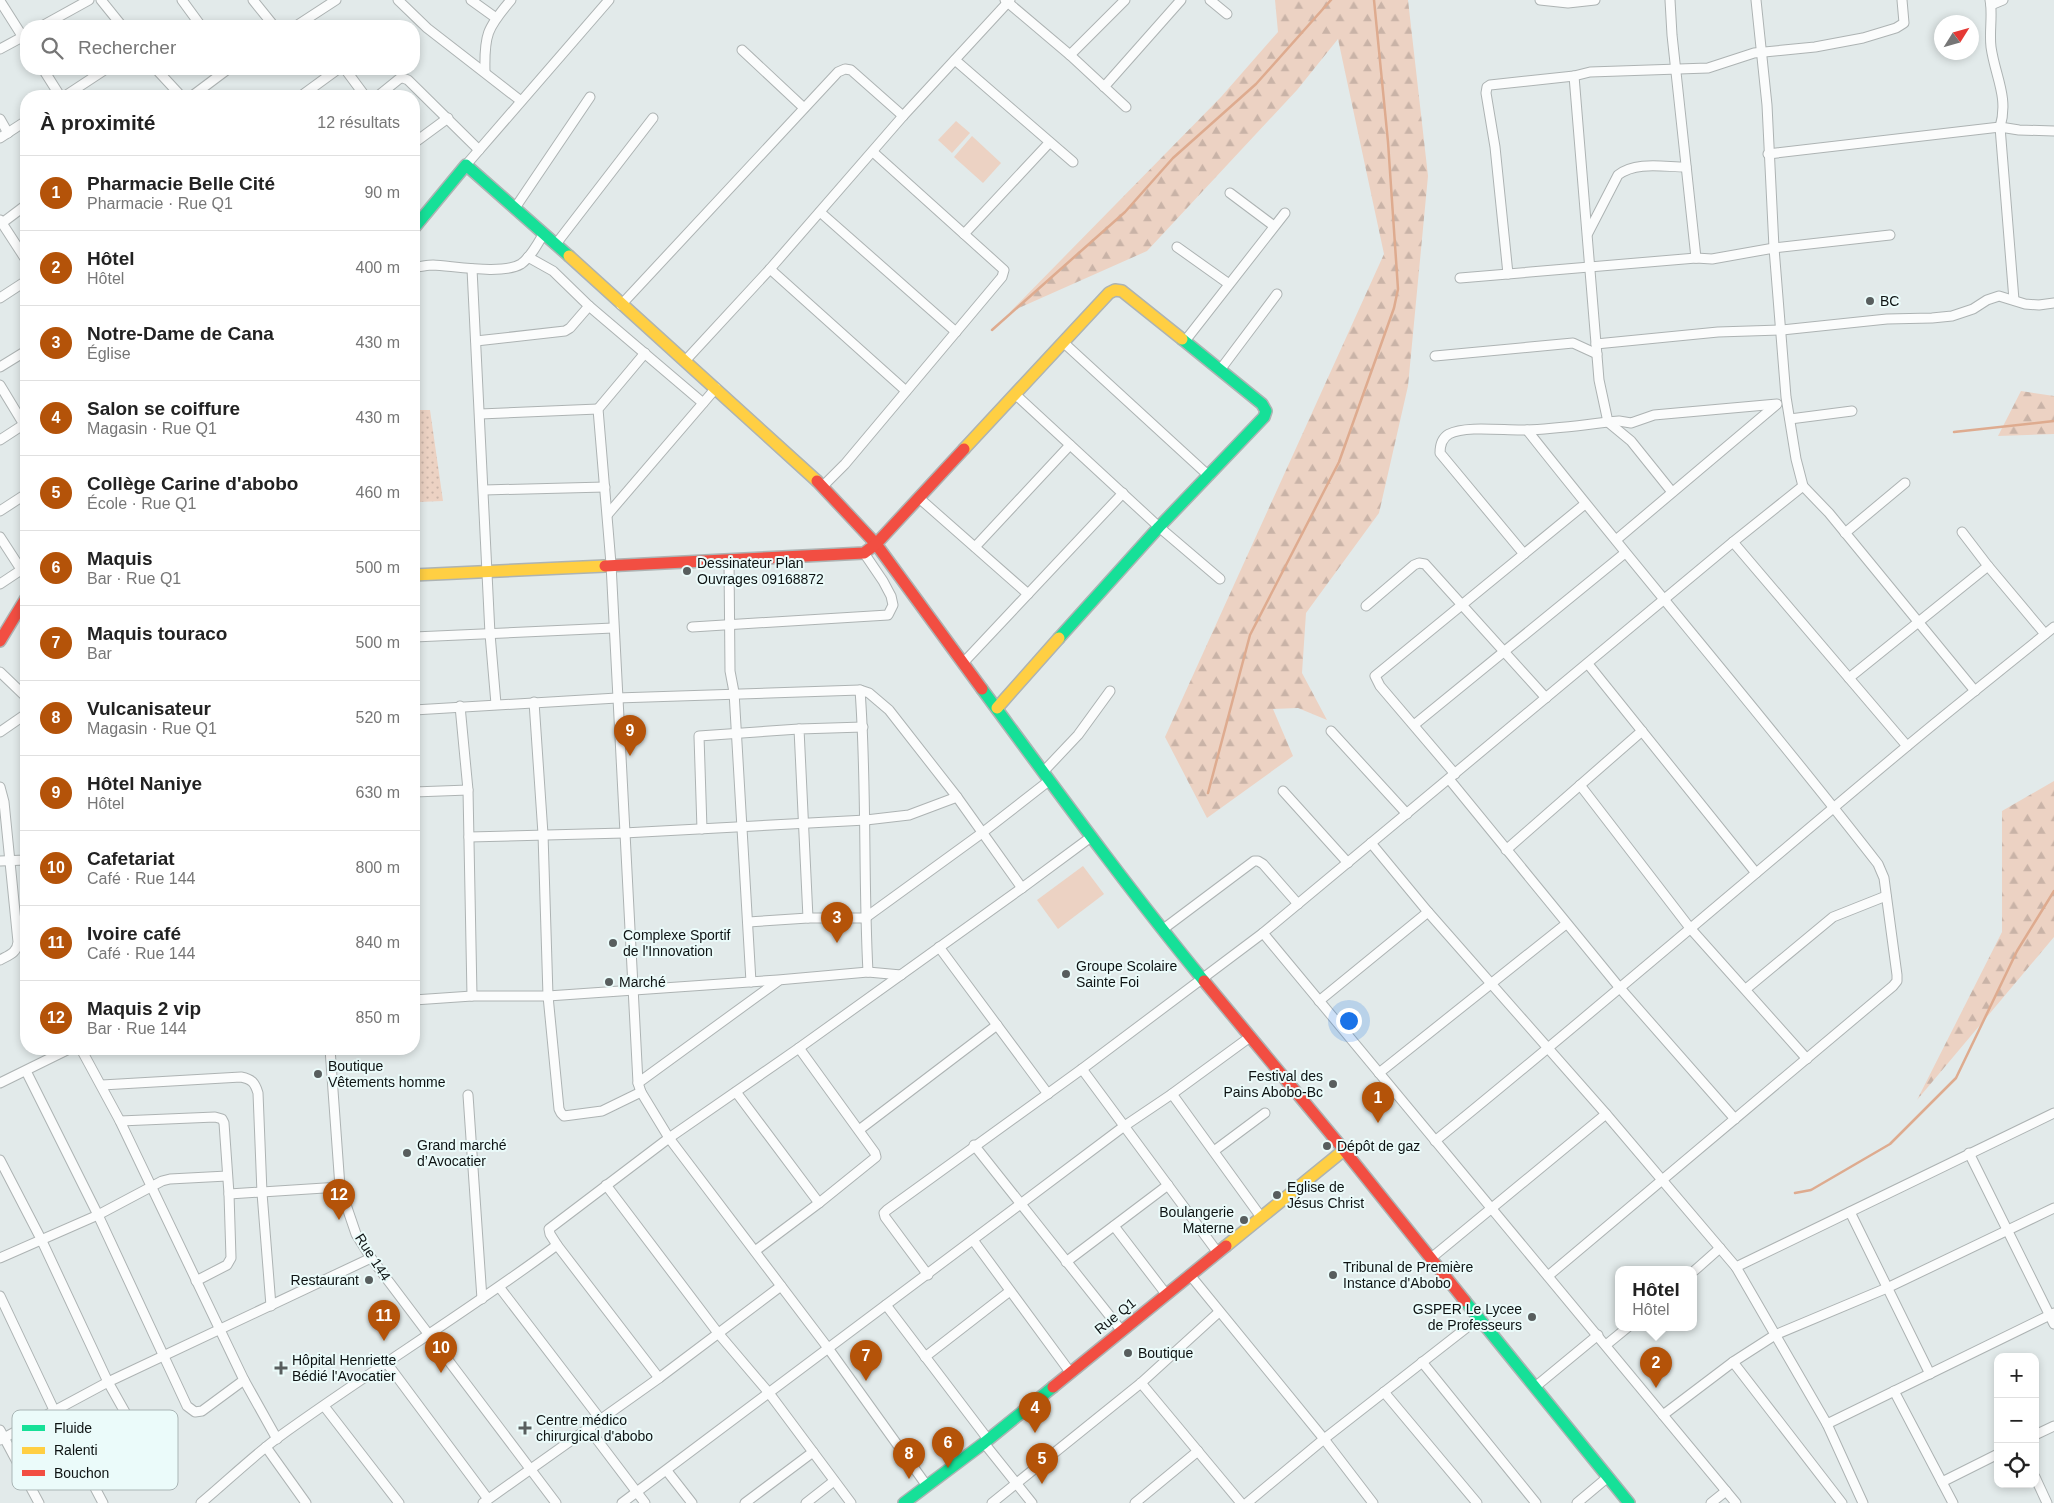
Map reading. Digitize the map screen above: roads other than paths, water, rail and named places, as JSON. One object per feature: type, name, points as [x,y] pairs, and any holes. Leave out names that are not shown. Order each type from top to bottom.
[{"type":"street","points":[[53,20],[89,0]]},
{"type":"street","points":[[101,0],[117,20]]},
{"type":"street","points":[[182,0],[197,20]]},
{"type":"street","points":[[253,0],[269,20]]},
{"type":"street","points":[[312,20],[324,3],[336,0]]},
{"type":"street","points":[[398,0],[419,20]]},
{"type":"street","points":[[471,0],[496,18]]},
{"type":"street","points":[[485,72],[487,33],[496,18],[511,0]]},
{"type":"street","points":[[420,221],[609,0]]},
{"type":"street","points":[[1070,55],[1125,0]]},
{"type":"street","points":[[1104,87],[1181,0]]},
{"type":"street","points":[[1210,0],[1226,14]]},
{"type":"street","points":[[1540,0],[1568,4],[1595,0]]},
{"type":"street","points":[[1670,0],[1696,258]]},
{"type":"street","points":[[1756,0],[1766,105],[1774,248],[1786,397],[1796,460],[1803,486],[1845,533],[1975,691]]},
{"type":"street","points":[[1508,274],[1503,214],[1486,93],[1487,87],[1531,79],[1574,76],[1590,72],[1708,68],[1760,52],[1830,45],[1863,38],[1896,28],[1904,23],[1902,0]]},
{"type":"street","points":[[2003,0],[1991,2],[1992,50],[2003,102],[2004,115],[2000,127],[2014,300]]},
{"type":"street","points":[[0,1],[20,31]]},
{"type":"street","points":[[686,361],[1007,1],[1070,55],[1126,107]]},
{"type":"street","points":[[420,21],[521,102]]},
{"type":"street","points":[[0,49],[20,40]]},
{"type":"street","points":[[742,50],[804,108]]},
{"type":"street","points":[[955,60],[1072,162]]},
{"type":"street","points":[[622,305],[838,72],[844,69],[851,70],[903,116]]},
{"type":"street","points":[[47,75],[56,90]]},
{"type":"street","points":[[74,90],[97,75]]},
{"type":"street","points":[[162,75],[175,90]]},
{"type":"street","points":[[200,90],[220,75]]},
{"type":"street","points":[[309,90],[330,75]]},
{"type":"street","points":[[349,75],[361,90]]},
{"type":"street","points":[[1574,76],[1591,266],[1596,354],[1601,391],[1608,422],[1631,441],[1672,492]]},
{"type":"street","points":[[386,90],[403,78],[419,90]]},
{"type":"street","points":[[420,91],[479,150]]},
{"type":"street","points":[[515,208],[590,97]]},
{"type":"street","points":[[420,139],[448,118]]},
{"type":"street","points":[[556,244],[653,118]]},
{"type":"street","points":[[0,119],[8,133]]},
{"type":"street","points":[[0,138],[20,125]]},
{"type":"street","points":[[1768,154],[2000,127],[2019,130],[2054,131]]},
{"type":"street","points":[[964,234],[1049,143]]},
{"type":"street","points":[[823,486],[845,464],[956,332],[1002,277],[1004,270],[873,152]]},
{"type":"street","points":[[466,165],[544,233],[823,486],[876,544],[1091,837],[1162,930],[1344,1150],[1430,1259],[1629,1503]]},
{"type":"street","points":[[1588,233],[1618,175],[1626,168],[1637,166],[1686,167]]},
{"type":"street","points":[[1230,193],[1274,226]]},
{"type":"street","points":[[20,209],[1,222],[20,251]]},
{"type":"street","points":[[820,212],[956,332]]},
{"type":"street","points":[[1184,341],[1285,213]]},
{"type":"street","points":[[420,267],[430,265],[472,269],[512,267],[520,264],[528,257],[544,233]]},
{"type":"street","points":[[1460,278],[1591,266],[1712,258],[1774,248],[1890,235]]},
{"type":"street","points":[[1177,247],[1229,284]]},
{"type":"street","points":[[528,257],[553,271],[589,306],[703,403]]},
{"type":"street","points":[[472,269],[490,634],[496,704]]},
{"type":"street","points":[[770,269],[906,391]]},
{"type":"street","points":[[0,298],[20,284]]},
{"type":"street","points":[[420,575],[864,553],[876,544],[920,498],[1109,293],[1115,290],[1122,291],[1262,404],[1266,410],[1264,417],[1159,527],[997,708]]},
{"type":"street","points":[[1220,370],[1277,294]]},
{"type":"street","points":[[1596,344],[1718,332],[1782,330],[1878,320],[1945,316],[1973,309],[1987,300],[2000,296],[2039,305],[2054,303]]},
{"type":"street","points":[[476,341],[565,331],[570,328],[589,306]]},
{"type":"street","points":[[1064,342],[1209,476]]},
{"type":"street","points":[[1435,356],[1573,343],[1596,354]]},
{"type":"street","points":[[645,353],[598,409],[608,514],[632,991],[639,1087],[669,1138],[828,1348],[928,1486]]},
{"type":"street","points":[[0,367],[20,355]]},
{"type":"street","points":[[0,385],[20,417]]},
{"type":"street","points":[[608,514],[716,388]]},
{"type":"street","points":[[1016,395],[1159,527],[1220,580]]},
{"type":"street","points":[[1616,540],[1786,397]]},
{"type":"street","points":[[1524,554],[1440,453],[1440,445],[1444,438],[1454,432],[1527,430],[1608,422],[1631,422],[1654,415],[1776,404]]},
{"type":"street","points":[[480,414],[598,409]]},
{"type":"street","points":[[1790,419],[1852,411]]},
{"type":"street","points":[[0,440],[20,428]]},
{"type":"street","points":[[1527,430],[1625,553],[1736,684],[1878,864],[1884,878],[1897,981],[1548,1276]]},
{"type":"street","points":[[975,547],[1070,445]]},
{"type":"street","points":[[1845,533],[1905,483]]},
{"type":"street","points":[[928,1275],[884,1213],[974,1145],[1082,1069],[1263,933],[1803,486]]},
{"type":"street","points":[[484,490],[605,487]]},
{"type":"street","points":[[964,662],[1123,493]]},
{"type":"street","points":[[0,511],[20,498]]},
{"type":"street","points":[[920,498],[1028,594]]},
{"type":"street","points":[[1585,504],[1462,607],[1375,676],[1380,686],[1414,725],[1506,850],[1566,924],[1735,1119]]},
{"type":"street","points":[[1962,532],[1988,566],[2046,634]]},
{"type":"street","points":[[0,537],[20,567]]},
{"type":"street","points":[[1733,542],[1907,746]]},
{"type":"street","points":[[692,627],[888,615],[893,605],[891,596],[864,553]]},
{"type":"street","points":[[1414,725],[1625,553]]},
{"type":"street","points":[[729,560],[730,671],[734,692],[751,982]]},
{"type":"street","points":[[1366,606],[1414,565],[1419,563],[1428,568],[1546,698]]},
{"type":"street","points":[[1849,678],[1988,566]]},
{"type":"street","points":[[0,584],[20,575]]},
{"type":"street","points":[[0,641],[20,618]]},
{"type":"street","points":[[1435,1142],[1907,746],[2054,627]]},
{"type":"street","points":[[420,637],[613,628]]},
{"type":"street","points":[[1588,664],[1756,873]]},
{"type":"street","points":[[0,672],[20,690]]},
{"type":"street","points":[[860,690],[866,820],[865,918],[868,972]]},
{"type":"street","points":[[420,709],[734,692],[860,690],[869,693],[889,710],[957,797],[1022,888]]},
{"type":"street","points":[[748,922],[808,918],[865,918],[982,833],[1047,775],[1110,691]]},
{"type":"street","points":[[534,702],[543,834],[548,996],[561,1113],[564,1116],[602,1111],[639,1087],[778,980]]},
{"type":"street","points":[[460,706],[468,790],[472,996]]},
{"type":"street","points":[[0,732],[20,718]]},
{"type":"street","points":[[702,828],[698,738],[701,736],[862,727]]},
{"type":"street","points":[[800,729],[802,823],[808,918]]},
{"type":"street","points":[[1331,731],[1407,814]]},
{"type":"street","points":[[1506,850],[1642,731]]},
{"type":"street","points":[[1580,785],[1690,928],[1807,1059]]},
{"type":"street","points":[[0,787],[5,861],[18,942],[14,953],[0,960]]},
{"type":"street","points":[[420,792],[468,790]]},
{"type":"street","points":[[1283,790],[1348,862]]},
{"type":"street","points":[[469,837],[624,833],[866,820],[909,816],[957,797]]},
{"type":"street","points":[[659,1378],[557,1246],[549,1229],[669,1138],[799,1048],[1091,837]]},
{"type":"street","points":[[1372,843],[1428,912],[1606,1114],[1736,1267],[1827,1424],[1859,1502]]},
{"type":"street","points":[[5,861],[20,860]]},
{"type":"street","points":[[1162,930],[1254,861],[1263,864],[1298,904]]},
{"type":"street","points":[[1746,989],[1833,917],[1886,896]]},
{"type":"street","points":[[1319,1001],[1428,912]]},
{"type":"street","points":[[1379,1074],[1566,924]]},
{"type":"street","points":[[1263,933],[1736,1503]]},
{"type":"street","points":[[939,947],[1048,1094]]},
{"type":"street","points":[[420,1000],[472,996],[548,996],[632,991],[868,972],[901,975]]},
{"type":"street","points":[[859,1130],[997,1025]]},
{"type":"street","points":[[622,1503],[928,1275],[1123,1126],[1172,1094],[1250,1037]]},
{"type":"street","points":[[755,1251],[876,1157],[859,1130],[799,1048]]},
{"type":"street","points":[[0,1083],[57,1055]]},
{"type":"street","points":[[84,1055],[120,1121],[244,1380],[277,1439]]},
{"type":"street","name":"Rue 144","points":[[330,1055],[340,1187],[356,1234],[371,1258],[556,1503]]},
{"type":"street","points":[[1082,1069],[1218,1253]]},
{"type":"street","points":[[26,1071],[98,1214],[187,1406],[195,1412],[202,1411],[244,1380]]},
{"type":"street","points":[[102,1085],[241,1077],[249,1078],[256,1086],[258,1093],[262,1193],[271,1306]]},
{"type":"street","points":[[736,1092],[819,1203]]},
{"type":"street","points":[[1172,1094],[1261,1217]]},
{"type":"street","points":[[468,1096],[482,1299]]},
{"type":"street","points":[[1214,1152],[1265,1113]]},
{"type":"street","points":[[1736,1267],[2054,1113]]},
{"type":"street","points":[[1430,1259],[1606,1114]]},
{"type":"street","points":[[120,1121],[222,1118],[226,1130],[227,1176],[230,1194],[231,1261],[196,1281]]},
{"type":"street","points":[[974,1145],[1121,1330]]},
{"type":"street","name":"Rue Q1","points":[[904,1503],[986,1441],[1344,1150]]},
{"type":"street","points":[[1827,1424],[2053,1317],[2007,1232],[1969,1154]]},
{"type":"street","points":[[0,1160],[41,1239],[108,1382],[124,1410]]},
{"type":"street","points":[[0,1258],[170,1179],[227,1176]]},
{"type":"street","points":[[606,1185],[718,1333],[769,1393],[851,1503]]},
{"type":"street","points":[[1066,1262],[1168,1185]]},
{"type":"street","points":[[230,1194],[340,1187]]},
{"type":"street","points":[[1663,1415],[1733,1362],[1775,1335],[1887,1288],[2054,1208]]},
{"type":"street","points":[[1850,1212],[1930,1374]]},
{"type":"street","points":[[1114,1226],[1166,1294]]},
{"type":"street","points":[[973,1240],[1070,1372]]},
{"type":"street","points":[[201,1503],[277,1439],[386,1362],[500,1288],[557,1246]]},
{"type":"street","points":[[1697,1268],[1720,1248]]},
{"type":"street","points":[[0,1296],[54,1410],[108,1382],[220,1331],[371,1258]]},
{"type":"street","points":[[1190,1274],[1324,1439],[1373,1503]]},
{"type":"street","points":[[386,1362],[485,1501],[589,1429],[781,1286]]},
{"type":"street","points":[[500,1288],[600,1420]]},
{"type":"street","points":[[926,1357],[1010,1291]]},
{"type":"street","points":[[886,1305],[1032,1503]]},
{"type":"street","points":[[992,1503],[1142,1383],[1219,1312]]},
{"type":"street","points":[[1247,1503],[1324,1439],[1479,1318]]},
{"type":"street","points":[[1606,1345],[1623,1331]]},
{"type":"street","points":[[1535,1387],[1598,1335]]},
{"type":"street","points":[[1422,1362],[1536,1503]]},
{"type":"street","points":[[1733,1362],[1842,1503]]},
{"type":"street","points":[[1142,1383],[1241,1503]]},
{"type":"street","points":[[1894,1391],[1953,1503]]},
{"type":"street","points":[[1384,1392],[1477,1503]]},
{"type":"street","points":[[324,1406],[399,1503]]},
{"type":"street","points":[[2039,1433],[2054,1426]]},
{"type":"street","points":[[589,1429],[644,1503]]},
{"type":"street","points":[[1,1436],[12,1455]]},
{"type":"street","points":[[266,1447],[306,1503]]},
{"type":"street","points":[[745,1503],[813,1452]]},
{"type":"street","points":[[1135,1503],[1198,1452]]},
{"type":"street","points":[[1942,1482],[1994,1456]]},
{"type":"street","points":[[667,1470],[692,1503]]},
{"type":"street","points":[[1577,1503],[1608,1477]]},
{"type":"street","points":[[806,1503],[834,1481]]},
{"type":"street","points":[[2039,1486],[2047,1503]]},
{"type":"street","points":[[32,1490],[39,1503]]},
{"type":"street","points":[[96,1490],[103,1503]]},
{"type":"street","points":[[1711,1503],[1726,1491]]},
{"type":"waterway","points":[[992,330],[1125,212],[1173,158],[1256,84],[1331,0]]},
{"type":"waterway","points":[[1208,793],[1250,635],[1339,462],[1394,308],[1398,289],[1388,142],[1374,0]]},
{"type":"waterway","points":[[1954,432],[2054,421]]},
{"type":"waterway","points":[[1795,1193],[1811,1190],[1890,1144],[1956,1078],[2017,951],[2054,891]]},
{"type":"place","name":"BC","points":[[1870,301]]},
{"type":"place","name":"Dessinateur Plan Ouvrages 09168872","points":[[687,571]]},
{"type":"place","name":"Hôtel Naniye","points":[[630,756]]},
{"type":"place","name":"Complexe Sportif de l'Innovation","points":[[613,943]]},
{"type":"place","name":"Notre-Dame de Cana","points":[[837,943]]},
{"type":"place","name":"Groupe Scolaire Sainte Foi","points":[[1066,974]]},
{"type":"place","name":"Marché","points":[[609,982]]},
{"type":"place","name":"Boutique Vêtements homme","points":[[318,1074]]},
{"type":"place","name":"Festival des Pains Abobo-Bc","points":[[1333,1084]]},
{"type":"place","name":"Pharmacie Belle Cité","points":[[1378,1123]]},
{"type":"place","name":"Dépôt de gaz","points":[[1327,1146]]},
{"type":"place","name":"Grand marché d’Avocatier","points":[[407,1153]]},
{"type":"place","name":"Eglise de Jésus Christ","points":[[1277,1195]]},
{"type":"place","name":"Maquis 2 vip","points":[[339,1220]]},
{"type":"place","name":"Boulangerie Materne","points":[[1244,1220]]},
{"type":"place","name":"Tribunal de Première Instance d'Abobo","points":[[1333,1275]]},
{"type":"place","name":"Restaurant","points":[[369,1280]]},
{"type":"place","name":"GSPER Le Lycee de Professeurs","points":[[1532,1317]]},
{"type":"place","name":"Ivoire café","points":[[384,1341]]},
{"type":"place","name":"Boutique","points":[[1128,1353]]},
{"type":"place","name":"Hôpital Henriette Bédié l'Avocatier","points":[[281,1368]]},
{"type":"place","name":"Cafetariat","points":[[441,1373]]},
{"type":"place","name":"Maquis touraco","points":[[866,1381]]},
{"type":"place","name":"Hôtel","points":[[1656,1388]]},
{"type":"place","name":"Centre médico chirurgical d'abobo","points":[[525,1428]]},
{"type":"place","name":"Salon se coiffure","points":[[1035,1433]]},
{"type":"place","name":"Maquis","points":[[948,1468]]},
{"type":"place","name":"Vulcanisateur","points":[[909,1479]]},
{"type":"place","name":"Collège Carine d'abobo","points":[[1042,1484]]}]
